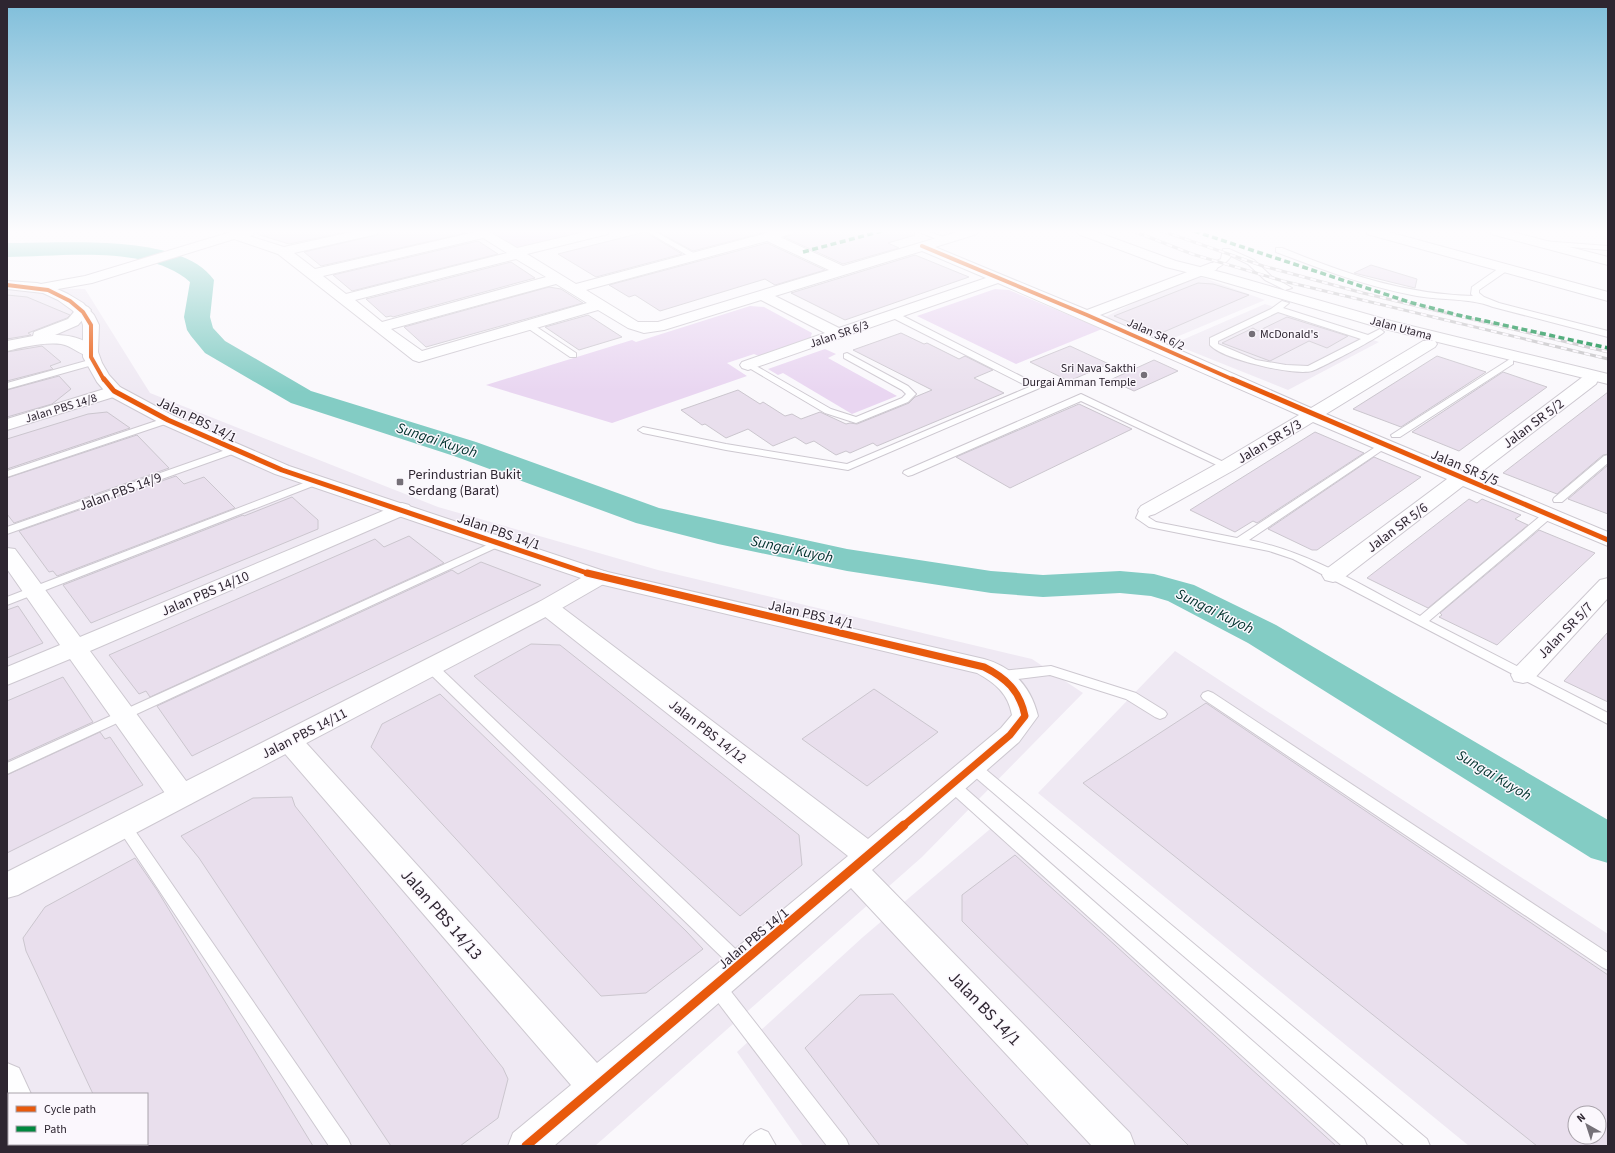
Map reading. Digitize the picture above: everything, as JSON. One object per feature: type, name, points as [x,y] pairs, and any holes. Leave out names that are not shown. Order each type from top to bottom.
[{"type":"main road","points":[[7,285],[41,288],[58,285]]},
{"type":"main road","points":[[7,345],[52,331],[73,322],[77,306],[89,285]]},
{"type":"main road","points":[[325,285],[419,357],[598,305]]},
{"type":"main road","points":[[343,299],[398,285]]},
{"type":"main road","points":[[379,327],[535,285]]},
{"type":"main road","points":[[566,285],[633,325],[644,328],[659,327],[796,285]]},
{"type":"main road","points":[[574,289],[590,285]]},
{"type":"main road","name":"Jalan SR 6/3","points":[[748,365],[980,285]]},
{"type":"main road","name":"Jalan SR 6/2","points":[[1015,285],[1313,415]]},
{"type":"main road","points":[[1087,315],[1166,285]]},
{"type":"main road","points":[[1236,285],[1281,306],[1374,335],[1429,344],[1608,385]]},
{"type":"main road","name":"Jalan Utama","points":[[1250,285],[1439,339],[1608,379]]},
{"type":"main road","name":"Jalan Utama","points":[[1273,285],[1608,370]]},
{"type":"main road","points":[[1567,285],[1608,296]]},
{"type":"main road","points":[[41,288],[77,306],[91,323],[92,357]]},
{"type":"main road","points":[[762,295],[838,334]]},
{"type":"main road","points":[[7,345],[49,339],[68,340],[79,344],[92,357]]},
{"type":"main road","name":"Jalan SR 5/3","points":[[1148,510],[1227,466],[1429,344]]},
{"type":"main road","name":"Jalan PBS 14/1","points":[[92,357],[107,384],[114,391],[168,420],[234,450],[314,482],[402,509],[498,544],[599,577],[984,667],[1002,676],[1023,701],[1025,716],[1010,735],[526,1146]]},
{"type":"main road","name":"Jalan SR 5/2","points":[[1477,466],[1590,380]]},
{"type":"main road","name":"Jalan PBS 14/8","points":[[7,425],[114,391]]},
{"type":"main road","name":"Jalan SR 5/5","points":[[1313,415],[1390,440],[1461,478],[1553,507],[1608,540]]},
{"type":"main road","name":"Jalan SR 5/6","points":[[1333,575],[1461,478]]},
{"type":"main road","name":"Jalan PBS 14/10","points":[[7,677],[402,509]]},
{"type":"main road","points":[[7,554],[182,796]]},
{"type":"main road","name":"Jalan PBS 14/11","points":[[7,886],[547,607],[599,577]]},
{"type":"main road","name":"Jalan SR 5/7","points":[[1523,675],[1608,585]]},
{"type":"main road","name":"Jalan PBS 14/12","points":[[547,607],[861,863]]},
{"type":"main road","name":"Jalan PBS 14/13","points":[[289,741],[596,1088]]},
{"type":"main road","name":"Jalan BS 14/1","points":[[861,863],[1117,1146]]},
{"type":"main road","points":[[7,1080],[13,1093]]},
{"type":"lane","points":[[1282,285],[1288,288]]},
{"type":"lane","points":[[1378,285],[1435,297],[1482,299]]},
{"type":"lane","points":[[1481,285],[1475,289],[1475,294],[1482,299],[1518,312],[1608,334]]},
{"type":"lane","points":[[1281,306],[1213,340],[1214,345],[1254,362],[1286,368],[1310,368],[1374,335]]},
{"type":"lane","points":[[643,430],[741,450],[848,467],[1037,387],[894,315]]},
{"type":"lane","points":[[529,325],[573,355]]},
{"type":"lane","points":[[748,365],[828,411],[856,420],[905,400],[911,394],[905,388],[847,356]]},
{"type":"lane","points":[[7,386],[92,357]]},
{"type":"lane","points":[[1238,542],[1510,362]]},
{"type":"lane","points":[[908,474],[1081,397],[1227,466]]},
{"type":"lane","points":[[7,474],[168,420]]},
{"type":"lane","name":"Jalan PBS 14/9","points":[[7,531],[234,450]]},
{"type":"lane","points":[[1421,621],[1608,458]]},
{"type":"lane","points":[[7,601],[314,482]]},
{"type":"lane","points":[[1148,510],[1143,513],[1142,518],[1153,525],[1284,551],[1333,575],[1608,719]]},
{"type":"lane","points":[[7,769],[498,544]]},
{"type":"lane","points":[[431,667],[740,964]]},
{"type":"lane","points":[[1002,676],[1051,670],[1130,696],[1160,714]]},
{"type":"lane","points":[[1208,696],[1608,962]]},
{"type":"lane","points":[[974,767],[1420,1146]]},
{"type":"lane","points":[[952,785],[1357,1146]]},
{"type":"lane","points":[[124,826],[341,1146]]},
{"type":"lane","points":[[715,985],[839,1146]]},
{"type":"lane","points":[[753,1146],[762,1139],[766,1146]]},
{"type":"shaded area","points":[[7,285],[35,288],[85,289],[150,393],[438,507],[658,570],[1032,659],[1083,693],[922,857],[595,1146],[7,1146]]},
{"type":"shaded area","points":[[1171,285],[1223,285],[1265,300],[1162,343],[1103,318]]},
{"type":"shaded area","points":[[995,289],[1009,290],[1102,329],[1016,364],[917,316]]},
{"type":"shaded area","points":[[1265,304],[1379,342],[1288,390],[1173,344]]},
{"type":"shaded area","points":[[750,306],[764,307],[812,333],[810,339],[759,356],[754,354],[727,363],[747,376],[612,423],[486,385],[632,340],[636,342]]},
{"type":"shaded area","points":[[825,349],[836,354],[828,358],[897,396],[852,414],[783,373],[778,375],[768,369]]},
{"type":"shaded area","points":[[1175,651],[1608,934],[1608,1146],[1469,1146],[1038,793]]},
{"type":"shaded area","points":[[996,824],[1363,1146],[803,1146],[737,1052],[863,937]]},
{"type":"building","points":[[345,285],[376,285],[352,291]]},
{"type":"building","points":[[422,285],[510,285],[393,317],[386,317],[366,299]]},
{"type":"building","points":[[609,285],[746,285],[660,311],[635,295],[629,297]]},
{"type":"building","points":[[818,285],[946,285],[845,320],[791,293]]},
{"type":"building","points":[[1193,285],[1216,285],[1249,295],[1159,334],[1114,316]]},
{"type":"building","points":[[1402,285],[1416,285],[1415,288]]},
{"type":"building","points":[[549,287],[561,289],[583,303],[426,347],[404,327]]},
{"type":"building","points":[[7,295],[27,297],[70,315],[67,318],[28,333],[31,335],[7,339]]},
{"type":"building","points":[[588,315],[622,337],[579,350],[545,327]]},
{"type":"building","points":[[1287,317],[1348,336],[1327,348],[1309,341],[1270,361],[1222,343],[1253,328],[1258,331]]},
{"type":"building","points":[[901,333],[924,344],[927,343],[959,359],[965,356],[993,370],[974,378],[1004,393],[877,446],[873,443],[850,453],[846,451],[836,455],[814,441],[806,444],[795,437],[773,446],[748,429],[726,438],[705,424],[702,425],[681,410],[738,390],[760,404],[763,402],[785,416],[792,414],[801,419],[820,412],[846,424],[857,424],[909,403],[915,397],[932,390],[853,350]]},
{"type":"building","points":[[42,346],[61,362],[50,366],[53,369],[7,381],[7,352]]},
{"type":"building","points":[[1070,346],[1109,364],[1069,381],[1030,362]]},
{"type":"building","points":[[1437,356],[1486,372],[1401,427],[1353,409]]},
{"type":"building","name":"Sri Nava Sakthi Durgai Amman Temple","points":[[1154,360],[1178,371],[1134,391],[1110,380]]},
{"type":"building","points":[[1503,372],[1547,387],[1459,451],[1412,432]]},
{"type":"building","points":[[59,376],[71,389],[52,404],[7,417],[7,390]]},
{"type":"building","points":[[1608,392],[1608,454],[1603,455],[1557,494],[1503,473]]},
{"type":"building","points":[[1079,404],[1132,429],[1010,488],[956,457]]},
{"type":"building","points":[[107,412],[130,428],[7,469],[7,439],[88,414]]},
{"type":"building","points":[[1315,432],[1364,453],[1257,523],[1253,521],[1235,532],[1190,510]]},
{"type":"building","points":[[137,435],[169,468],[14,523],[7,514],[7,478]]},
{"type":"building","points":[[1374,457],[1421,477],[1317,550],[1312,550],[1268,529]]},
{"type":"building","points":[[1608,465],[1608,514],[1568,499]]},
{"type":"building","points":[[176,476],[184,484],[204,477],[235,508],[57,576],[53,571],[49,572],[19,531]]},
{"type":"building","points":[[292,497],[318,520],[318,529],[91,623],[63,585],[243,515],[244,516]]},
{"type":"building","points":[[1469,499],[1477,503],[1482,499],[1521,515],[1515,519],[1528,525],[1428,608],[1367,578]]},
{"type":"building","points":[[1539,530],[1595,553],[1497,645],[1439,617],[1442,615],[1440,613]]},
{"type":"building","points":[[409,536],[444,563],[150,697],[146,691],[139,694],[109,655],[375,539],[384,547]]},
{"type":"building","points":[[481,562],[541,585],[192,756],[157,706],[452,570],[458,574]]},
{"type":"building","points":[[18,606],[43,643],[7,658],[7,610]]},
{"type":"building","points":[[1608,632],[1608,702],[1564,681]]},
{"type":"building","points":[[531,644],[560,645],[799,835],[802,865],[740,916],[474,676]]},
{"type":"building","points":[[63,677],[93,722],[7,761],[7,701]]},
{"type":"building","points":[[874,689],[938,732],[867,786],[802,739]]},
{"type":"building","points":[[440,694],[703,949],[646,993],[601,996],[371,747],[382,724]]},
{"type":"building","points":[[1206,703],[1608,975],[1608,1146],[1537,1146],[1083,783]]},
{"type":"building","points":[[100,732],[105,739],[110,737],[143,785],[7,853],[7,775]]},
{"type":"building","points":[[292,797],[295,806],[503,1068],[508,1079],[498,1118],[460,1146],[391,1146],[199,858],[181,836],[253,798]]},
{"type":"building","points":[[1015,855],[1336,1146],[1189,1146],[962,921],[962,895]]},
{"type":"building","points":[[135,858],[157,890],[313,1146],[147,1146],[148,1093],[93,1093],[26,951],[23,938],[45,907]]},
{"type":"building","points":[[893,994],[1029,1146],[880,1146],[805,1048],[860,995]]},
{"type":"waterway","name":"Sungai Kuyoh","points":[[201,285],[197,317],[200,330],[215,347],[301,397],[465,449],[648,516],[718,533],[847,560],[991,582],[1043,586],[1120,582],[1154,585],[1181,593],[1262,634],[1608,844]]},
{"type":"railway","points":[[1299,285],[1608,359]]},
{"type":"railway","points":[[1333,285],[1608,352]]},
{"type":"marked path","points":[[1356,285],[1409,302],[1458,315],[1608,348]]},
{"type":"cycle path","points":[[7,285],[37,287],[48,290],[77,306],[88,318],[91,325],[92,332],[90,352],[93,363],[114,391],[168,420],[282,470],[599,577],[984,667],[1006,680],[1016,692],[1020,699],[1025,716],[1010,735],[526,1146]]},
{"type":"cycle path","points":[[1015,285],[1087,315],[1313,415],[1608,540]]},
{"type":"place","name":"McDonald's","points":[[1252,334]]},
{"type":"place","name":"Sri Nava Sakthi Durgai Amman Temple","points":[[1144,375]]},
{"type":"place","name":"Perindustrian Bukit Serdang (Barat)","points":[[400,482]]}]
